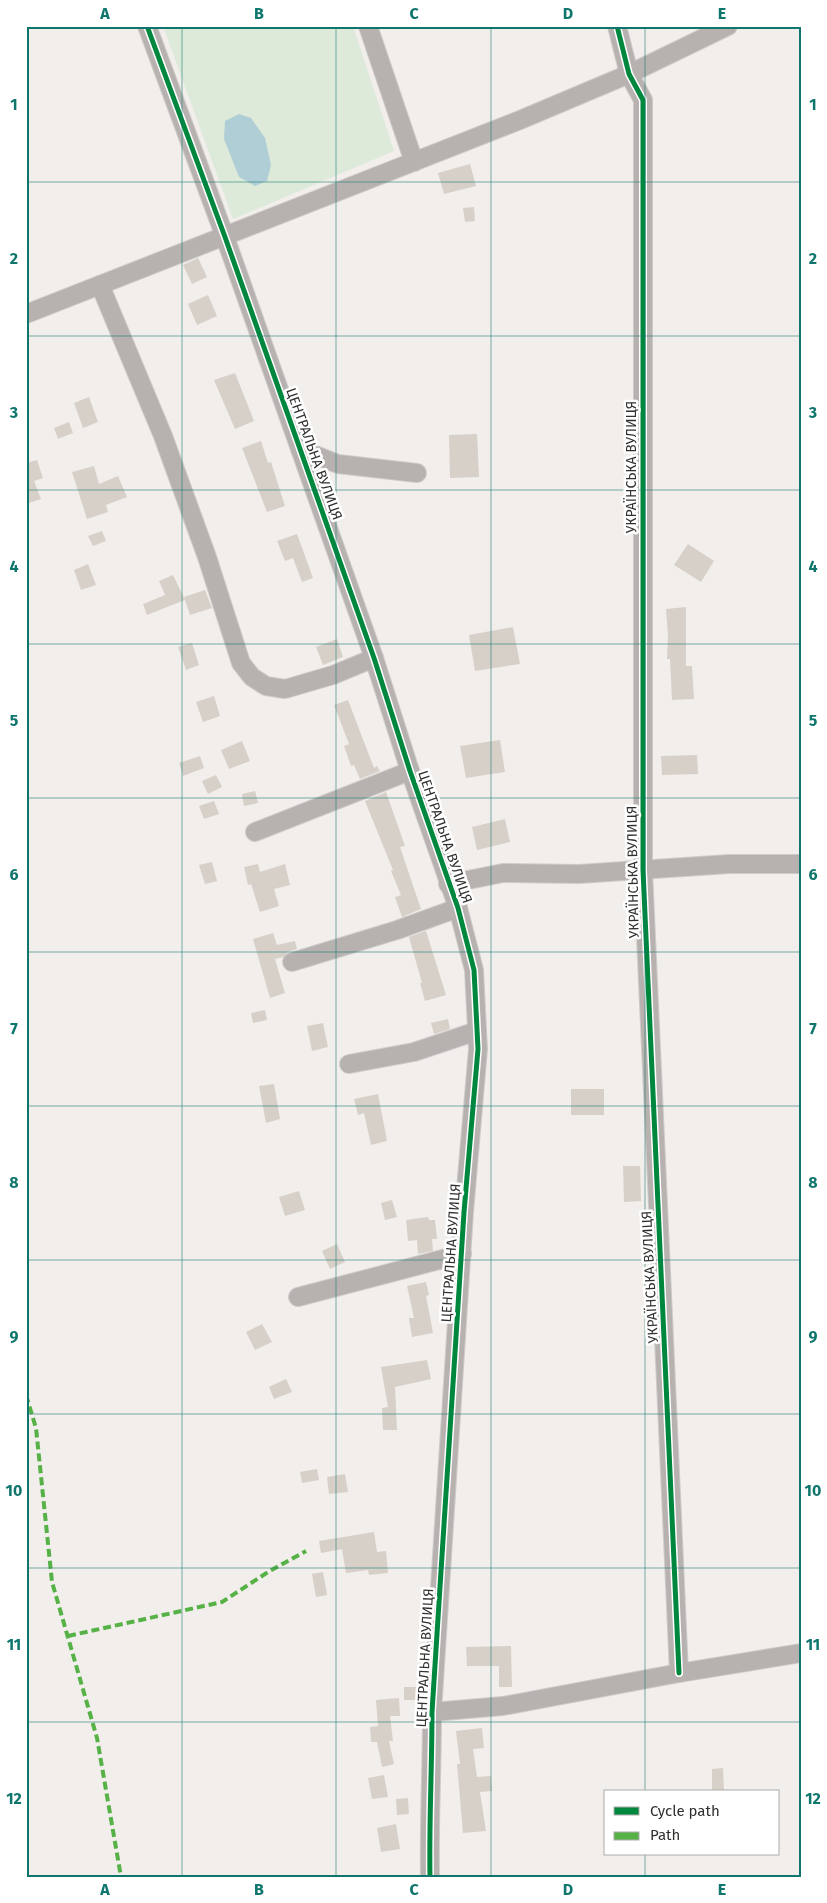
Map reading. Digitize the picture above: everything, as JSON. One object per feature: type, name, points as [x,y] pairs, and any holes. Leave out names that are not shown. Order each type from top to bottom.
[{"type":"street","name":"ЦЕНТРАЛЬНА ВУЛИЦЯ","points":[[147,26],[225,236],[374,658],[410,771],[448,884],[458,908],[474,970],[478,1049],[462,1254],[432,1712],[429,1831],[430,1877]]},
{"type":"street","points":[[368,26],[414,162]]},
{"type":"street","name":"УКРАЇНСЬКА ВУЛИЦЯ","points":[[617,26],[629,74],[643,100],[643,870],[679,1673]]},
{"type":"street","points":[[26,314],[414,162],[629,74],[728,26]]},
{"type":"street","points":[[100,285],[163,436],[207,557],[241,663],[252,677],[266,686],[286,689],[374,658]]},
{"type":"street","points":[[300,450],[338,464],[417,473]]},
{"type":"street","points":[[254,832],[410,771]]},
{"type":"street","points":[[448,884],[503,873],[579,874],[729,864],[801,864]]},
{"type":"street","points":[[292,962],[397,930],[458,908]]},
{"type":"street","points":[[349,1064],[414,1052],[477,1032]]},
{"type":"street","points":[[298,1297],[462,1254]]},
{"type":"street","points":[[432,1712],[503,1706],[679,1673],[801,1653]]},
{"type":"green space","points":[[163,26],[353,26],[394,151],[233,219]]},
{"type":"water","points":[[239,114],[251,118],[265,138],[271,165],[267,181],[255,186],[239,177],[224,139],[225,121]]},
{"type":"building","points":[[470,164],[476,186],[444,194],[438,173]]},
{"type":"building","points":[[474,207],[475,221],[465,222],[463,208]]},
{"type":"building","points":[[198,258],[207,277],[192,284],[183,265]]},
{"type":"building","points":[[208,295],[217,316],[197,325],[188,304]]},
{"type":"building","points":[[235,373],[254,421],[235,429],[214,380]]},
{"type":"building","points":[[89,397],[98,422],[83,428],[74,403]]},
{"type":"building","points":[[69,422],[73,433],[58,439],[54,428]]},
{"type":"building","points":[[477,434],[479,477],[450,478],[449,435]]},
{"type":"building","points":[[261,441],[268,463],[271,462],[285,506],[267,512],[242,448]]},
{"type":"building","points":[[37,460],[43,478],[34,481],[41,499],[26,504],[26,463]]},
{"type":"building","points":[[94,466],[99,484],[118,476],[127,497],[106,505],[108,512],[87,519],[72,472]]},
{"type":"building","points":[[102,531],[106,541],[93,546],[88,536]]},
{"type":"building","points":[[297,534],[313,578],[302,582],[293,558],[285,561],[277,541]]},
{"type":"building","points":[[688,544],[714,561],[701,582],[674,565]]},
{"type":"building","points":[[88,564],[96,585],[81,590],[74,570]]},
{"type":"building","points":[[173,575],[185,600],[147,615],[143,604],[165,595],[159,581]]},
{"type":"building","points":[[205,590],[212,608],[190,615],[184,597]]},
{"type":"building","points":[[686,607],[686,666],[692,666],[694,699],[672,700],[670,659],[667,659],[666,609]]},
{"type":"building","points":[[513,627],[520,664],[475,671],[469,635]]},
{"type":"building","points":[[337,639],[343,657],[323,665],[316,647]]},
{"type":"building","points":[[192,643],[199,665],[186,670],[178,647]]},
{"type":"building","points":[[214,696],[220,716],[203,722],[196,702]]},
{"type":"building","points":[[348,700],[374,768],[377,766],[380,771],[360,779],[354,765],[351,766],[344,746],[349,744],[334,705]]},
{"type":"building","points":[[500,740],[505,772],[466,778],[460,746]]},
{"type":"building","points":[[242,741],[250,761],[229,769],[221,750]]},
{"type":"building","points":[[697,755],[698,774],[662,775],[661,756]]},
{"type":"building","points":[[200,756],[204,768],[183,776],[179,763]]},
{"type":"building","points":[[216,775],[222,787],[208,794],[202,781]]},
{"type":"building","points":[[255,791],[258,803],[244,806],[242,794]]},
{"type":"building","points":[[386,792],[405,846],[400,847],[421,909],[402,917],[395,897],[401,895],[365,801]]},
{"type":"building","points":[[214,801],[219,814],[204,819],[199,806]]},
{"type":"building","points":[[505,819],[510,842],[477,850],[472,827]]},
{"type":"building","points":[[212,862],[217,881],[205,884],[199,865]]},
{"type":"building","points":[[258,864],[260,872],[285,864],[290,885],[274,889],[279,906],[260,912],[251,884],[248,885],[244,867]]},
{"type":"building","points":[[426,931],[446,995],[425,1001],[409,937]]},
{"type":"building","points":[[273,933],[277,945],[295,941],[297,949],[275,959],[285,993],[270,998],[253,939]]},
{"type":"building","points":[[265,1010],[267,1020],[253,1023],[251,1013]]},
{"type":"building","points":[[448,1019],[450,1029],[434,1034],[431,1023]]},
{"type":"building","points":[[323,1023],[328,1047],[312,1051],[307,1026]]},
{"type":"building","points":[[274,1084],[280,1119],[266,1123],[259,1086]]},
{"type":"building","points":[[571,1089],[604,1089],[604,1115],[571,1115]]},
{"type":"building","points":[[378,1094],[387,1141],[371,1145],[364,1113],[358,1115],[354,1099]]},
{"type":"building","points":[[623,1166],[640,1166],[641,1201],[624,1202]]},
{"type":"building","points":[[299,1191],[305,1210],[285,1216],[279,1197]]},
{"type":"building","points":[[392,1200],[397,1217],[385,1220],[381,1203]]},
{"type":"building","points":[[428,1217],[429,1220],[435,1220],[437,1239],[432,1239],[433,1251],[418,1254],[417,1240],[408,1241],[406,1220]]},
{"type":"building","points":[[337,1244],[345,1262],[330,1269],[322,1251]]},
{"type":"building","points":[[426,1282],[429,1295],[426,1296],[433,1333],[412,1337],[409,1318],[414,1318],[407,1286]]},
{"type":"building","points":[[262,1324],[272,1342],[255,1350],[246,1332]]},
{"type":"building","points":[[427,1360],[431,1379],[395,1387],[397,1430],[383,1430],[382,1408],[388,1407],[381,1367]]},
{"type":"building","points":[[286,1379],[292,1392],[274,1399],[269,1387]]},
{"type":"building","points":[[317,1469],[319,1480],[302,1483],[300,1472]]},
{"type":"building","points":[[345,1474],[348,1492],[329,1494],[327,1477]]},
{"type":"building","points":[[374,1532],[377,1552],[386,1551],[388,1573],[369,1575],[368,1570],[346,1573],[342,1549],[321,1553],[319,1541]]},
{"type":"building","points":[[323,1572],[327,1595],[316,1597],[312,1574]]},
{"type":"building","points":[[511,1646],[512,1687],[499,1687],[499,1666],[467,1666],[466,1647]]},
{"type":"building","points":[[404,1687],[421,1687],[421,1700],[404,1700]]},
{"type":"building","points":[[399,1698],[400,1716],[390,1716],[393,1741],[389,1741],[394,1764],[382,1767],[377,1742],[371,1742],[370,1727],[378,1726],[376,1700]]},
{"type":"building","points":[[482,1728],[484,1748],[473,1749],[477,1777],[491,1776],[492,1791],[480,1792],[486,1831],[463,1833],[457,1764],[460,1764],[456,1731]]},
{"type":"building","points":[[723,1768],[724,1790],[712,1790],[712,1769]]},
{"type":"building","points":[[384,1775],[388,1797],[372,1799],[368,1778]]},
{"type":"building","points":[[408,1798],[409,1814],[397,1815],[396,1799]]},
{"type":"building","points":[[396,1824],[400,1849],[381,1852],[377,1828]]},
{"type":"marked path","points":[[26,1395],[36,1428],[52,1582],[97,1738],[121,1877]]},
{"type":"marked path","points":[[68,1636],[222,1602],[268,1572],[306,1551]]},
{"type":"cycle path","points":[[147,26],[225,237],[374,658],[410,771],[458,908],[474,970],[478,1049],[464,1212],[432,1712],[430,1877]]},
{"type":"cycle path","points":[[617,26],[629,74],[643,100],[643,870],[679,1673]]}]
